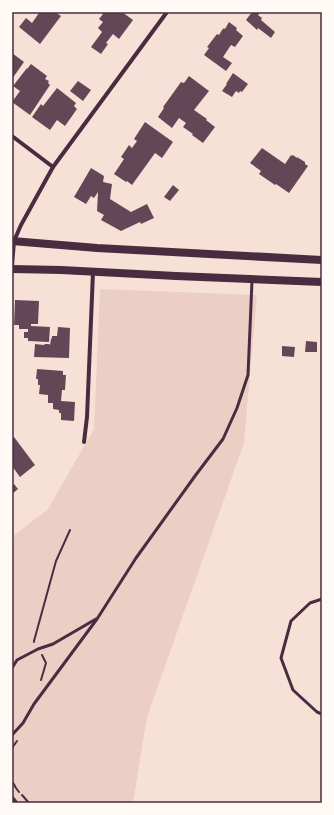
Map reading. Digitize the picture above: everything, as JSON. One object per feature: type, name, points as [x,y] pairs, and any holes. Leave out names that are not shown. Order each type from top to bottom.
[{"type":"main road","points":[[13,241],[90,247],[322,260]]},
{"type":"main road","points":[[12,269],[322,282]]},
{"type":"street","points":[[12,266],[13,241],[53,167],[167,12]]},
{"type":"street","points":[[12,136],[53,167]]},
{"type":"street","points":[[84,442],[87,416],[93,272]]},
{"type":"lane","points":[[12,735],[23,723],[34,704],[97,618],[136,558],[223,439],[237,408],[248,374],[252,279]]},
{"type":"lane","points":[[322,599],[310,604],[291,621],[281,658],[293,690],[317,712],[322,714]]},
{"type":"lane","points":[[12,668],[17,660],[38,649],[53,644],[97,618]]},
{"type":"lane","points":[[12,797],[17,803]]},
{"type":"path","points":[[12,781],[29,803]]},
{"type":"shaded area","points":[[100,289],[257,295],[244,443],[147,717],[133,803],[12,803],[12,537],[48,509],[94,429]]},
{"type":"building","points":[[38,12],[55,12],[61,16],[40,44],[19,27],[26,18],[32,23],[39,13]]},
{"type":"building","points":[[101,12],[122,12],[133,20],[119,39],[113,34],[106,43],[108,44],[101,54],[91,47],[102,32],[98,28],[103,22],[99,19],[103,14]]},
{"type":"building","points":[[252,12],[260,12],[258,15],[262,18],[261,20],[275,32],[271,38],[258,28],[257,30],[246,20]]},
{"type":"building","points":[[229,22],[237,28],[236,30],[243,36],[235,47],[231,45],[223,57],[232,63],[226,71],[204,55],[209,48],[207,47],[217,34],[219,35],[224,28],[225,29]]},
{"type":"building","points":[[12,53],[24,62],[12,79]]},
{"type":"building","points":[[31,64],[47,76],[45,79],[49,81],[48,83],[50,85],[30,115],[12,102],[20,91],[13,86]]},
{"type":"building","points":[[233,73],[248,84],[242,92],[240,91],[239,93],[236,91],[232,97],[222,91]]},
{"type":"building","points":[[189,76],[209,91],[194,110],[215,127],[203,143],[183,127],[186,123],[179,118],[172,128],[158,117],[164,108],[163,107],[181,82],[184,83]]},
{"type":"building","points":[[78,81],[91,90],[83,101],[70,91]]},
{"type":"building","points":[[57,88],[76,103],[74,106],[77,109],[65,126],[57,120],[50,130],[32,117],[41,104],[43,106]]},
{"type":"building","points":[[145,122],[173,142],[162,158],[155,153],[132,185],[114,174],[124,159],[121,157],[129,145],[132,148],[137,141],[134,139]]},
{"type":"building","points":[[262,148],[285,164],[291,155],[293,155],[305,162],[308,166],[289,193],[259,174],[261,171],[250,163]]},
{"type":"building","points":[[91,168],[104,176],[103,182],[112,184],[110,199],[131,212],[147,204],[154,218],[141,224],[140,222],[121,231],[101,220],[104,215],[97,211],[98,192],[94,198],[91,196],[86,204],[74,197]]},
{"type":"building","points":[[173,185],[179,190],[170,201],[164,197]]},
{"type":"building","points":[[15,300],[39,301],[38,324],[31,324],[31,326],[50,327],[49,342],[28,341],[28,338],[24,338],[24,332],[28,332],[28,329],[19,329],[19,325],[14,325]]},
{"type":"building","points":[[58,327],[70,328],[69,358],[34,357],[35,344],[50,345],[52,336],[57,336]]},
{"type":"building","points":[[306,341],[317,342],[317,352],[305,352]]},
{"type":"building","points":[[282,346],[295,347],[294,357],[282,356]]},
{"type":"building","points":[[37,369],[63,371],[63,375],[66,375],[65,390],[62,390],[61,401],[75,402],[74,421],[61,420],[61,413],[59,413],[59,410],[53,409],[53,403],[48,403],[48,395],[39,394],[40,385],[38,385],[38,379],[36,379]]},
{"type":"building","points":[[14,437],[35,465],[20,477],[12,466],[12,439]]},
{"type":"building","points":[[14,484],[18,489],[12,494],[12,485]]}]
